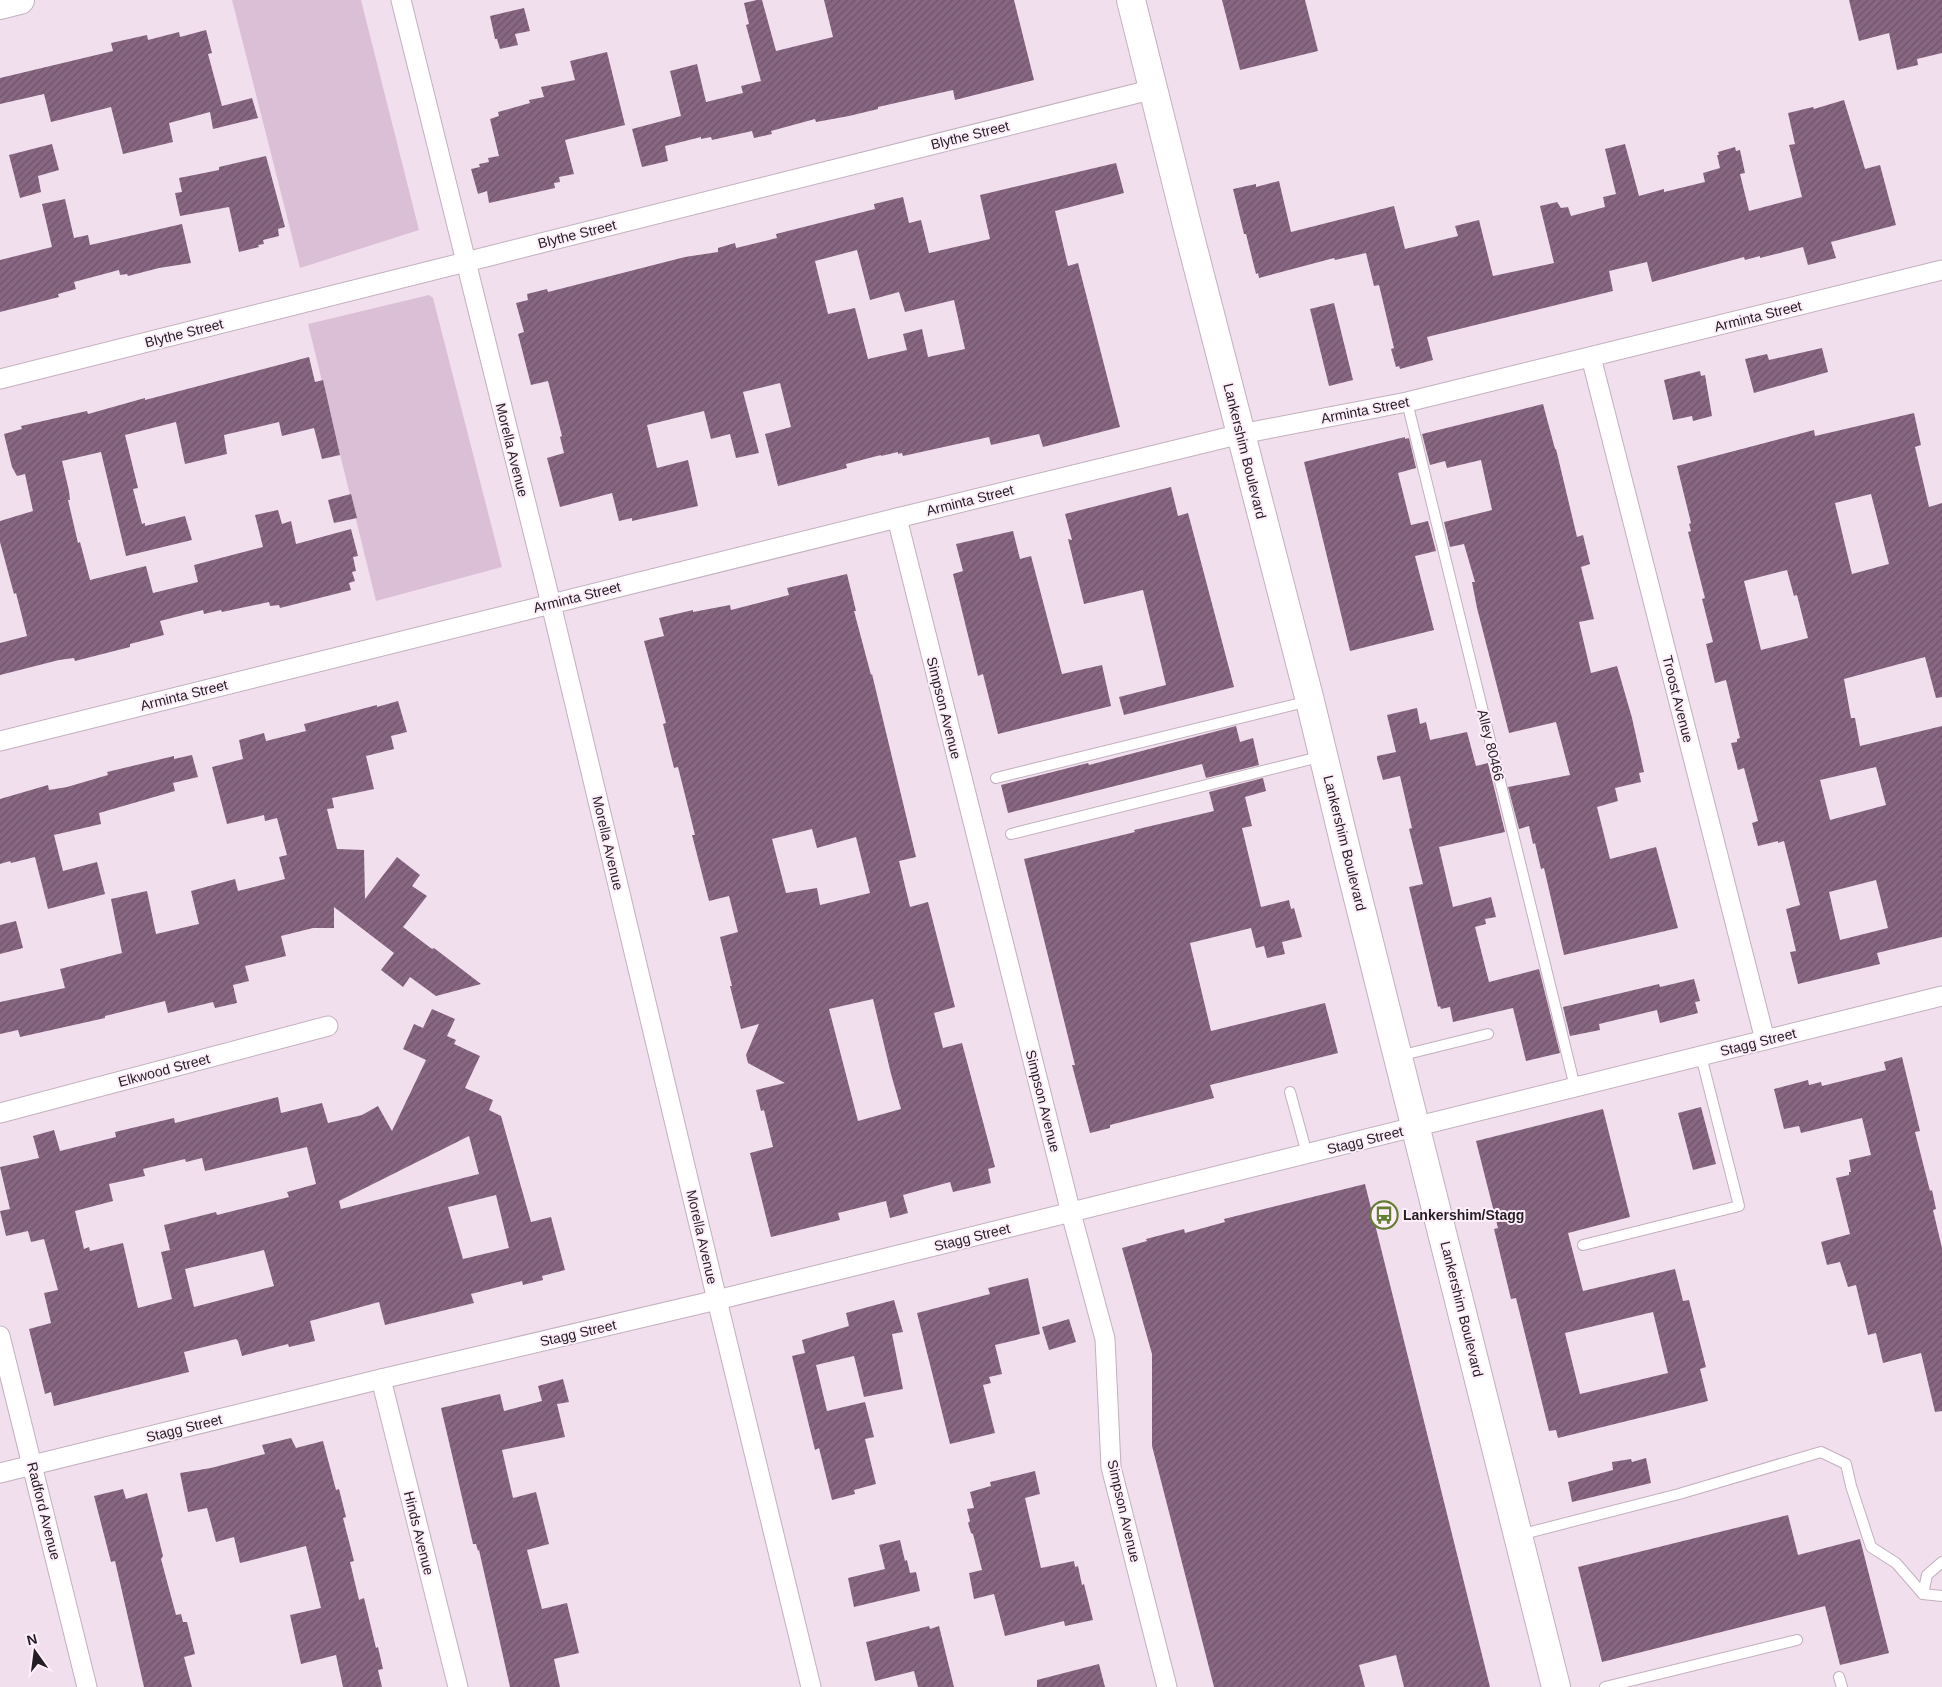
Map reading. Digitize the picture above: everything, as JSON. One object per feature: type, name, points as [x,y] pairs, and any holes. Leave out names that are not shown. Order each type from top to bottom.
[{"type":"main road","points":[[0,5],[20,0]]},
{"type":"main road","name":"Lankershim Boulevard","points":[[1131,0],[1324,756],[1556,1687]]},
{"type":"street","name":"Morella Avenue","points":[[401,0],[551,604],[811,1687]]},
{"type":"street","name":"Blythe Street","points":[[0,379],[1154,89]]},
{"type":"street","name":"Arminta Street","points":[[0,741],[1241,434],[1407,402],[1941,273]]},
{"type":"street","name":"Troost Avenue","points":[[1591,357],[1765,1040]]},
{"type":"street","name":"Simpson Avenue","points":[[896,518],[1070,1213],[1105,1339],[1111,1467],[1167,1687]]},
{"type":"street","name":"Stagg Street","points":[[0,1474],[381,1379],[717,1300],[1765,1040],[1941,1001]]},
{"type":"street","name":"Elkwood Street","points":[[0,1113],[328,1026]]},
{"type":"street","name":"Radford Avenue","points":[[0,1336],[87,1687]]},
{"type":"street","name":"Hinds Avenue","points":[[381,1379],[458,1687]]},
{"type":"lane","name":"Alley 80466","points":[[1407,402],[1575,1087]]},
{"type":"lane","points":[[996,778],[1310,701]]},
{"type":"lane","points":[[1011,834],[1324,756]]},
{"type":"lane","points":[[1398,1056],[1488,1034]]},
{"type":"lane","points":[[1584,1245],[1739,1206],[1701,1056]]},
{"type":"lane","points":[[1290,1092],[1306,1154]]},
{"type":"lane","points":[[1518,1536],[1679,1494],[1821,1452],[1846,1464],[1851,1486],[1871,1547],[1896,1563],[1923,1594],[1942,1596]]},
{"type":"lane","points":[[1923,1594],[1927,1575],[1942,1562]]},
{"type":"lane","points":[[1606,1687],[1797,1640]]},
{"type":"shaded area","points":[[232,0],[361,0],[419,230],[300,268]]},
{"type":"shaded area","points":[[429,295],[433,298],[502,567],[376,601],[308,324]]},
{"type":"building","points":[[762,0],[776,51],[833,37],[824,0],[1014,0],[1034,80],[955,100],[953,90],[878,107],[878,109],[849,116],[816,122],[815,119],[771,131],[772,134],[754,138],[752,131],[712,140],[711,137],[701,139],[701,137],[665,146],[668,161],[642,167],[632,129],[681,116],[670,71],[697,64],[706,102],[743,93],[741,86],[761,81],[746,25],[749,24],[744,3]]},
{"type":"building","points":[[1222,0],[1305,0],[1318,51],[1240,70]]},
{"type":"building","points":[[1849,0],[1942,0],[1942,53],[1917,59],[1918,65],[1897,70],[1889,33],[1859,41]]},
{"type":"building","points":[[524,8],[530,31],[515,34],[518,45],[500,49],[497,39],[495,39],[490,16]]},
{"type":"building","points":[[206,30],[212,53],[208,54],[222,106],[252,98],[258,118],[213,129],[210,112],[169,123],[173,142],[123,154],[111,107],[51,122],[44,94],[0,104],[0,78],[113,51],[111,43],[147,35],[148,40],[179,32],[180,37]]},
{"type":"building","points":[[607,52],[625,125],[565,140],[574,174],[559,177],[560,182],[554,183],[555,188],[489,203],[487,191],[478,194],[471,169],[480,167],[479,164],[489,162],[488,158],[499,156],[490,119],[499,116],[498,112],[530,103],[529,100],[544,97],[541,87],[575,80],[570,61]]},
{"type":"building","points":[[1844,100],[1865,169],[1880,165],[1896,225],[1831,242],[1836,258],[1808,265],[1803,247],[1760,258],[1760,256],[1745,260],[1744,257],[1652,282],[1647,262],[1609,271],[1613,291],[1427,337],[1433,360],[1400,369],[1399,366],[1396,367],[1391,349],[1394,348],[1379,285],[1374,286],[1366,253],[1335,260],[1334,258],[1259,278],[1258,273],[1256,274],[1246,234],[1244,234],[1233,189],[1256,184],[1256,187],[1279,181],[1291,232],[1394,206],[1405,249],[1458,236],[1455,226],[1479,220],[1493,276],[1554,263],[1540,206],[1557,202],[1561,208],[1568,207],[1571,216],[1605,207],[1603,197],[1616,194],[1605,149],[1625,144],[1639,196],[1664,189],[1664,192],[1705,182],[1703,173],[1720,168],[1718,152],[1735,147],[1736,151],[1740,150],[1745,173],[1740,174],[1749,211],[1802,197],[1789,145],[1795,144],[1788,113],[1813,107],[1814,109]]},
{"type":"building","points":[[52,144],[59,170],[38,176],[41,192],[20,198],[9,155]]},
{"type":"building","points":[[266,156],[285,227],[278,229],[279,236],[263,240],[264,244],[258,245],[259,247],[239,252],[229,207],[180,216],[175,193],[182,192],[179,178],[219,170],[219,167]]},
{"type":"building","points":[[1116,163],[1124,193],[1055,211],[1068,266],[1078,263],[1120,427],[1043,447],[1039,434],[991,445],[989,437],[903,456],[902,453],[898,454],[898,452],[846,464],[847,468],[778,486],[765,434],[791,427],[780,383],[743,392],[759,453],[736,458],[730,434],[711,439],[704,411],[647,425],[657,468],[688,460],[698,506],[632,521],[632,518],[619,521],[612,493],[560,507],[547,458],[564,453],[560,437],[562,436],[548,381],[531,385],[518,334],[524,332],[516,303],[528,300],[527,294],[547,289],[548,292],[685,257],[718,252],[718,248],[735,243],[736,248],[777,238],[776,234],[875,209],[874,204],[903,197],[909,223],[921,220],[929,253],[990,239],[980,195]],"holes":[[[857,250],[870,300],[899,292],[905,312],[954,300],[965,349],[928,357],[922,329],[903,334],[907,350],[868,359],[855,308],[828,314],[815,261]]]},
{"type":"building","points":[[65,199],[74,238],[88,235],[90,245],[182,224],[191,263],[159,268],[128,276],[127,274],[120,275],[119,270],[74,282],[76,289],[58,294],[59,297],[0,312],[0,260],[52,247],[42,204]]},
{"type":"building","points":[[1334,303],[1353,380],[1329,386],[1310,309]]},
{"type":"building","points":[[1822,348],[1828,372],[1754,393],[1745,359],[1767,354],[1769,360]]},
{"type":"building","points":[[309,357],[315,382],[323,380],[340,455],[322,459],[314,428],[282,436],[279,422],[224,435],[227,454],[185,464],[176,422],[125,435],[138,488],[133,489],[142,524],[145,523],[145,526],[185,516],[192,540],[126,556],[101,452],[62,461],[69,491],[70,500],[68,500],[78,543],[80,542],[90,580],[146,566],[153,593],[198,582],[194,565],[263,547],[255,515],[278,510],[282,524],[291,521],[296,544],[351,529],[358,556],[353,557],[356,571],[352,572],[355,581],[349,583],[351,590],[280,608],[279,605],[270,606],[269,602],[222,612],[221,610],[204,614],[203,610],[160,621],[164,635],[130,644],[130,647],[75,661],[74,658],[59,660],[0,675],[0,643],[27,636],[0,542],[0,521],[33,511],[25,474],[17,476],[12,467],[4,434],[22,429],[21,426],[87,411],[88,414]]},
{"type":"building","points":[[1700,371],[1701,376],[1705,375],[1712,416],[1693,421],[1692,416],[1673,420],[1664,380]]},
{"type":"building","points":[[1543,404],[1577,537],[1583,535],[1590,564],[1581,567],[1594,619],[1579,622],[1591,673],[1617,666],[1632,718],[1644,772],[1639,773],[1641,782],[1615,788],[1618,801],[1597,807],[1610,859],[1656,847],[1678,928],[1564,955],[1544,868],[1541,869],[1529,826],[1519,829],[1508,787],[1570,775],[1556,722],[1509,733],[1477,608],[1472,582],[1475,582],[1464,544],[1450,547],[1444,522],[1492,510],[1481,460],[1447,468],[1445,461],[1430,465],[1422,434]]},
{"type":"building","points":[[1914,413],[1921,445],[1915,447],[1929,507],[1942,503],[1942,697],[1936,698],[1925,657],[1844,679],[1851,718],[1855,718],[1860,746],[1942,726],[1942,937],[1877,953],[1880,964],[1798,984],[1790,952],[1796,951],[1786,909],[1800,905],[1784,841],[1758,846],[1752,823],[1758,821],[1744,768],[1738,770],[1731,743],[1737,742],[1737,739],[1740,738],[1726,680],[1715,683],[1706,644],[1713,642],[1702,599],[1705,598],[1688,532],[1691,531],[1689,524],[1691,523],[1677,466],[1814,430],[1815,436]],"holes":[[[1871,494],[1889,564],[1852,574],[1835,503]],[[1787,570],[1794,596],[1797,595],[1808,638],[1761,650],[1744,581]],[[1876,767],[1886,805],[1830,820],[1820,780]],[[1876,880],[1888,928],[1840,940],[1829,892]]]},
{"type":"building","points":[[1405,437],[1405,439],[1409,438],[1416,468],[1398,473],[1411,525],[1428,521],[1436,551],[1415,556],[1434,630],[1350,651],[1304,462]]},
{"type":"building","points":[[1171,487],[1178,516],[1188,513],[1234,687],[1124,715],[1119,697],[1166,685],[1143,590],[1084,604],[1068,539],[1072,540],[1065,514]]},
{"type":"building","points":[[351,494],[357,518],[334,523],[328,500]]},
{"type":"building","points":[[1013,531],[1020,559],[1031,556],[1062,674],[1102,665],[1111,706],[998,734],[983,674],[978,676],[953,574],[963,571],[956,544]]},
{"type":"building","points":[[847,574],[856,611],[854,611],[872,674],[916,857],[899,861],[910,907],[928,902],[955,1007],[934,1013],[943,1048],[962,1043],[995,1167],[988,1169],[991,1183],[953,1192],[950,1182],[903,1195],[908,1213],[890,1218],[886,1201],[838,1213],[840,1220],[771,1237],[750,1153],[773,1147],[764,1110],[761,1111],[756,1090],[785,1083],[748,1063],[746,1055],[759,1024],[741,1029],[720,937],[738,932],[729,896],[709,901],[692,835],[695,835],[678,767],[674,768],[663,724],[666,723],[644,641],[664,636],[659,618],[693,610],[693,612],[730,605],[731,610],[789,595],[787,588]],"holes":[[[812,829],[817,848],[856,837],[870,893],[820,905],[817,888],[786,893],[772,839]],[[873,999],[901,1109],[858,1121],[829,1009]]]},
{"type":"building","points":[[398,701],[407,732],[391,736],[394,749],[366,756],[374,789],[332,798],[334,808],[327,809],[337,849],[364,850],[365,899],[397,857],[420,875],[412,886],[427,896],[403,927],[481,984],[436,996],[410,977],[403,987],[381,970],[394,953],[334,907],[334,928],[313,928],[281,936],[286,956],[245,966],[249,981],[233,985],[237,1003],[215,1008],[213,1002],[168,1013],[165,1001],[105,1016],[105,1018],[20,1037],[18,1030],[0,1034],[0,1002],[65,988],[60,969],[122,953],[111,899],[147,891],[156,934],[199,924],[191,891],[235,879],[238,891],[285,879],[279,857],[287,855],[277,818],[265,821],[264,815],[227,824],[212,767],[243,759],[239,740],[264,733],[266,741],[306,731],[304,724]]},
{"type":"building","points":[[1417,708],[1420,724],[1426,722],[1430,740],[1467,732],[1476,766],[1488,763],[1505,832],[1439,847],[1453,907],[1491,897],[1496,917],[1485,919],[1486,924],[1475,927],[1489,982],[1539,969],[1560,1053],[1526,1061],[1513,1008],[1453,1022],[1450,1007],[1441,1009],[1440,1006],[1438,1007],[1409,887],[1423,884],[1409,829],[1412,828],[1400,776],[1383,780],[1377,759],[1377,756],[1396,752],[1387,715]]},
{"type":"building","points":[[1236,726],[1240,742],[1253,738],[1259,765],[1206,778],[1202,764],[1008,813],[1001,785],[1088,763],[1089,765]]},
{"type":"building","points":[[192,755],[198,777],[173,783],[175,791],[99,813],[101,824],[54,835],[63,871],[97,862],[105,894],[48,909],[35,857],[0,864],[0,799],[48,785],[49,790],[67,787],[108,775],[107,772],[174,756],[174,759]]},
{"type":"building","points":[[1263,778],[1266,791],[1245,797],[1252,826],[1242,828],[1261,907],[1289,900],[1291,909],[1294,908],[1302,937],[1282,942],[1285,954],[1267,958],[1264,946],[1256,948],[1251,928],[1190,943],[1211,1031],[1325,1003],[1338,1053],[1210,1085],[1214,1098],[1110,1125],[1110,1128],[1090,1133],[1072,1065],[1075,1065],[1024,859],[1214,811],[1209,792]]},
{"type":"building","points":[[16,921],[23,948],[0,954],[0,925]]},
{"type":"building","points":[[1694,979],[1700,1001],[1695,1002],[1698,1013],[1660,1023],[1657,1010],[1599,1024],[1600,1030],[1570,1036],[1563,1007],[1659,984],[1660,987]]},
{"type":"building","points":[[432,1009],[455,1019],[447,1036],[456,1040],[454,1044],[480,1056],[465,1088],[493,1100],[489,1110],[501,1116],[531,1222],[551,1217],[565,1270],[542,1276],[543,1280],[523,1285],[522,1281],[471,1294],[474,1303],[385,1325],[379,1302],[310,1321],[315,1341],[289,1347],[288,1344],[242,1356],[236,1339],[184,1352],[189,1372],[54,1406],[51,1392],[45,1394],[29,1329],[51,1323],[44,1293],[58,1290],[44,1239],[31,1242],[28,1231],[6,1236],[0,1211],[10,1209],[0,1167],[39,1158],[33,1136],[54,1130],[60,1151],[116,1137],[115,1132],[174,1118],[175,1123],[278,1097],[281,1113],[322,1103],[328,1123],[362,1115],[378,1106],[392,1131],[426,1060],[403,1049],[414,1024],[423,1028]],"holes":[[[469,1136],[479,1174],[341,1209],[339,1201]],[[307,1147],[316,1184],[287,1192],[289,1197],[217,1215],[216,1212],[164,1225],[170,1250],[161,1252],[172,1299],[138,1308],[123,1243],[90,1251],[89,1247],[84,1249],[75,1211],[113,1201],[109,1184],[145,1176],[143,1169],[185,1159],[186,1162],[202,1158],[205,1171]],[[496,1195],[509,1248],[463,1259],[448,1207]],[[264,1250],[274,1286],[194,1307],[185,1269]]]},
{"type":"building","points":[[1902,1057],[1920,1131],[1915,1132],[1930,1191],[1932,1190],[1936,1209],[1933,1210],[1942,1248],[1942,1411],[1935,1412],[1921,1353],[1883,1363],[1876,1333],[1868,1335],[1856,1285],[1848,1287],[1840,1262],[1827,1265],[1821,1242],[1850,1234],[1836,1178],[1849,1175],[1849,1172],[1851,1172],[1849,1160],[1871,1155],[1862,1118],[1801,1133],[1799,1126],[1784,1129],[1774,1089],[1808,1080],[1809,1085],[1821,1082],[1822,1086],[1886,1070],[1884,1062]]},
{"type":"building","points":[[1701,1107],[1716,1164],[1693,1170],[1678,1113]]},
{"type":"building","points":[[1603,1109],[1630,1217],[1568,1233],[1583,1291],[1675,1269],[1683,1301],[1689,1300],[1706,1367],[1700,1369],[1708,1401],[1558,1438],[1556,1430],[1549,1431],[1516,1298],[1511,1299],[1494,1229],[1498,1228],[1476,1141]],"holes":[[[1653,1312],[1668,1373],[1580,1394],[1565,1333]]]},
{"type":"building","points":[[1365,1184],[1490,1687],[1404,1687],[1396,1655],[1359,1665],[1365,1687],[1214,1687],[1152,1446],[1152,1354],[1122,1248],[1147,1241],[1146,1239],[1184,1229],[1185,1233],[1225,1222],[1224,1219]]},
{"type":"building","points":[[1028,1278],[1040,1334],[995,1345],[1002,1374],[989,1377],[991,1383],[983,1385],[995,1433],[950,1444],[917,1313],[990,1294],[988,1288]]},
{"type":"building","points":[[894,1300],[903,1332],[892,1334],[903,1389],[864,1397],[854,1356],[816,1365],[827,1411],[865,1402],[874,1437],[865,1439],[876,1484],[854,1490],[855,1494],[832,1500],[819,1448],[815,1450],[792,1356],[805,1353],[802,1340],[849,1326],[846,1313]]},
{"type":"building","points":[[1069,1319],[1076,1342],[1049,1350],[1042,1327]]},
{"type":"building","points":[[563,1379],[569,1402],[557,1404],[565,1437],[502,1450],[513,1498],[536,1492],[549,1544],[527,1550],[542,1609],[567,1603],[579,1653],[554,1659],[560,1687],[510,1687],[479,1550],[476,1544],[473,1544],[441,1408],[500,1394],[504,1411],[542,1401],[538,1386]]},
{"type":"building","points":[[291,1438],[296,1448],[323,1441],[336,1490],[339,1489],[346,1517],[343,1518],[354,1561],[350,1562],[359,1600],[364,1598],[376,1648],[378,1647],[383,1669],[378,1670],[382,1687],[343,1687],[336,1655],[301,1664],[290,1615],[321,1608],[306,1546],[240,1563],[234,1537],[216,1542],[207,1508],[188,1512],[180,1473],[211,1468],[265,1454],[262,1445]]},
{"type":"building","points":[[1646,1458],[1651,1483],[1572,1502],[1568,1482],[1613,1470],[1612,1462],[1631,1459],[1632,1462]]},
{"type":"building","points":[[1035,1471],[1040,1494],[1025,1498],[1041,1568],[1074,1561],[1075,1567],[1078,1566],[1082,1585],[1084,1584],[1093,1620],[1065,1626],[1064,1621],[1005,1636],[994,1594],[974,1599],[969,1573],[982,1570],[973,1534],[968,1523],[970,1521],[967,1509],[974,1508],[970,1492],[991,1486],[990,1482]]},
{"type":"building","points":[[123,1489],[126,1499],[147,1493],[163,1556],[161,1559],[176,1615],[181,1614],[183,1622],[187,1622],[195,1654],[184,1657],[192,1687],[144,1687],[115,1561],[111,1562],[94,1496]]},
{"type":"building","points":[[1788,1515],[1798,1555],[1860,1539],[1889,1653],[1840,1665],[1825,1606],[1602,1662],[1578,1567]]},
{"type":"building","points":[[900,1540],[910,1573],[916,1572],[920,1591],[854,1607],[848,1578],[885,1569],[879,1545]]},
{"type":"building","points":[[929,1626],[930,1629],[939,1626],[954,1687],[918,1687],[914,1671],[875,1681],[866,1642]]},
{"type":"building","points":[[1099,1664],[1105,1687],[1037,1687],[1037,1680]]},
{"type":"place","name":"Lankershim/Stagg","points":[[1384,1215]]}]
